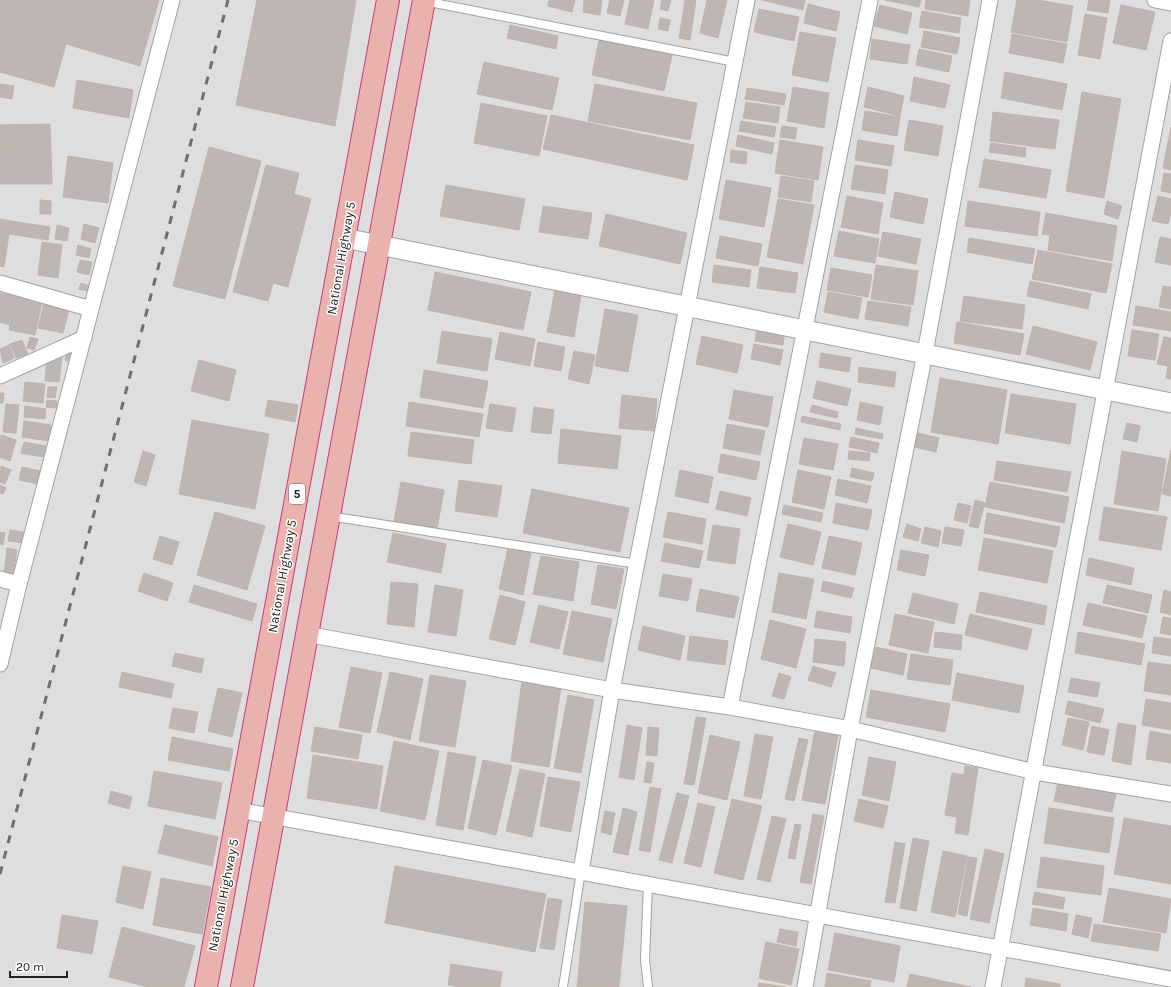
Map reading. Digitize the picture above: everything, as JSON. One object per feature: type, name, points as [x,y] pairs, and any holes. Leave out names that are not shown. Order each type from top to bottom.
[{"type":"highway","name":"National Highway 5","points":[[206,987],[388,0]]},
{"type":"highway","points":[[242,987],[272,816],[424,0]]},
{"type":"street","points":[[0,664],[19,584],[172,0]]},
{"type":"street","points":[[581,871],[612,690],[688,306],[746,0]]},
{"type":"street","points":[[730,707],[870,0]]},
{"type":"street","points":[[805,987],[850,729],[925,353],[990,0]]},
{"type":"street","points":[[1155,0],[1171,3]]},
{"type":"street","points":[[993,987],[1171,41]]},
{"type":"street","points":[[344,238],[1171,402]]},
{"type":"street","points":[[0,283],[91,309]]},
{"type":"street","points":[[0,376],[84,338]]},
{"type":"street","points":[[0,579],[19,584]]},
{"type":"street","points":[[306,634],[612,690],[730,707],[850,729],[1034,772],[1171,794]]},
{"type":"street","points":[[238,810],[648,883],[1171,979]]},
{"type":"lane","points":[[424,0],[735,62]]},
{"type":"lane","points":[[328,516],[637,564]]},
{"type":"lane","points":[[563,987],[581,871]]},
{"type":"lane","points":[[648,883],[645,959],[648,987]]},
{"type":"shaded area","points":[[0,0],[1171,0],[1171,987],[0,987]]},
{"type":"building","points":[[0,0],[159,0],[140,66],[66,44],[54,87],[0,72]]},
{"type":"building","points":[[257,0],[356,0],[335,126],[236,105]]},
{"type":"building","points":[[549,0],[575,0],[572,12],[548,6]]},
{"type":"building","points":[[584,0],[602,0],[600,15],[583,12]]},
{"type":"building","points":[[610,0],[624,0],[620,16],[607,13]]},
{"type":"building","points":[[630,0],[654,0],[648,29],[625,24]]},
{"type":"building","points":[[662,0],[671,0],[668,11],[660,9]]},
{"type":"building","points":[[685,0],[696,0],[690,40],[679,38]]},
{"type":"building","points":[[707,0],[727,0],[718,38],[700,33]]},
{"type":"building","points":[[762,0],[805,0],[803,10]]},
{"type":"building","points":[[885,0],[921,0],[919,7]]},
{"type":"building","points":[[926,0],[970,0],[968,16],[925,9]]},
{"type":"building","points":[[1017,0],[1038,0],[1073,6],[1067,42],[1011,32]]},
{"type":"building","points":[[1089,0],[1110,0],[1108,13],[1087,10]]},
{"type":"building","points":[[808,4],[840,12],[836,31],[804,23]]},
{"type":"building","points":[[880,5],[912,13],[907,34],[874,26]]},
{"type":"building","points":[[1121,5],[1155,12],[1146,50],[1113,43]]},
{"type":"building","points":[[759,9],[799,17],[794,41],[754,32]]},
{"type":"building","points":[[922,11],[961,18],[959,33],[919,27]]},
{"type":"building","points":[[1085,14],[1107,18],[1100,59],[1078,55]]},
{"type":"building","points":[[660,18],[670,20],[668,31],[658,29]]},
{"type":"building","points":[[510,25],[558,36],[556,49],[507,38]]},
{"type":"building","points":[[924,31],[960,38],[957,54],[921,47]]},
{"type":"building","points":[[800,32],[836,38],[828,82],[792,75]]},
{"type":"building","points":[[1012,34],[1067,44],[1063,63],[1009,53]]},
{"type":"building","points":[[872,39],[910,45],[907,64],[870,59]]},
{"type":"building","points":[[599,40],[672,55],[664,91],[592,75]]},
{"type":"building","points":[[919,49],[952,56],[949,72],[916,65]]},
{"type":"building","points":[[484,62],[559,78],[552,110],[477,94]]},
{"type":"building","points":[[1005,72],[1067,84],[1062,110],[1001,98]]},
{"type":"building","points":[[914,77],[950,85],[945,108],[910,101]]},
{"type":"building","points":[[77,80],[133,90],[129,118],[73,108]]},
{"type":"building","points":[[0,84],[14,86],[12,99],[0,97]]},
{"type":"building","points":[[595,84],[697,103],[690,140],[588,121]]},
{"type":"building","points":[[793,87],[829,93],[824,128],[787,121]]},
{"type":"building","points":[[868,87],[904,96],[900,116],[864,107]]},
{"type":"building","points":[[747,88],[786,94],[784,105],[745,99]]},
{"type":"building","points":[[1082,92],[1121,99],[1104,198],[1066,191]]},
{"type":"building","points":[[746,102],[780,107],[778,123],[743,118]]},
{"type":"building","points":[[481,103],[547,116],[539,156],[474,143]]},
{"type":"building","points":[[865,111],[900,117],[897,136],[862,130]]},
{"type":"building","points":[[993,112],[1059,120],[1055,149],[990,141]]},
{"type":"building","points":[[551,115],[694,145],[687,180],[543,149]]},
{"type":"building","points":[[909,120],[943,126],[938,156],[904,150]]},
{"type":"building","points":[[741,121],[776,127],[774,137],[739,131]]},
{"type":"building","points":[[50,124],[51,150],[0,151],[0,125]]},
{"type":"building","points":[[782,126],[797,128],[795,139],[780,137]]},
{"type":"building","points":[[1171,127],[1171,170],[1163,168]]},
{"type":"building","points":[[738,135],[774,143],[772,154],[736,146]]},
{"type":"building","points":[[780,140],[823,147],[818,180],[775,173]]},
{"type":"building","points":[[858,140],[894,146],[891,166],[855,160]]},
{"type":"building","points":[[991,143],[1026,148],[1025,157],[989,152]]},
{"type":"building","points":[[209,147],[261,161],[225,299],[173,286]]},
{"type":"building","points":[[51,150],[52,184],[0,184],[0,151]]},
{"type":"building","points":[[731,150],[747,152],[746,164],[730,162]]},
{"type":"building","points":[[68,156],[113,163],[108,203],[63,197]]},
{"type":"building","points":[[984,159],[1051,170],[1046,198],[979,187]]},
{"type":"building","points":[[266,165],[299,173],[294,194],[311,199],[288,287],[273,283],[268,301],[233,292]]},
{"type":"building","points":[[855,165],[888,170],[885,194],[851,189]]},
{"type":"building","points":[[1164,173],[1171,174],[1171,193],[1161,191]]},
{"type":"building","points":[[781,176],[814,181],[811,202],[778,197]]},
{"type":"building","points":[[726,180],[771,188],[764,227],[719,219]]},
{"type":"building","points":[[446,185],[525,199],[519,230],[440,216]]},
{"type":"building","points":[[895,192],[928,199],[923,224],[890,217]]},
{"type":"building","points":[[847,196],[883,203],[878,234],[841,227]]},
{"type":"building","points":[[1158,196],[1171,199],[1171,213],[1168,224],[1152,221]]},
{"type":"building","points":[[778,199],[814,205],[803,264],[767,257]]},
{"type":"building","points":[[40,200],[51,201],[51,214],[40,214]]},
{"type":"building","points":[[968,201],[1040,212],[1037,236],[965,226]]},
{"type":"building","points":[[1107,201],[1122,206],[1118,219],[1104,214]]},
{"type":"building","points":[[543,206],[592,213],[588,239],[539,232]]},
{"type":"building","points":[[1046,213],[1117,226],[1112,261],[1048,250],[1050,235],[1042,234]]},
{"type":"building","points":[[606,214],[687,233],[680,264],[599,246]]},
{"type":"building","points":[[0,219],[11,221],[4,267],[0,266]]},
{"type":"building","points":[[11,221],[50,227],[48,240],[9,234]]},
{"type":"building","points":[[84,224],[99,228],[95,243],[81,239]]},
{"type":"building","points":[[57,225],[69,228],[67,241],[55,239]]},
{"type":"building","points":[[839,231],[879,239],[875,263],[834,256]]},
{"type":"building","points":[[883,232],[921,239],[916,264],[878,256]]},
{"type":"building","points":[[720,236],[762,244],[758,266],[716,258]]},
{"type":"building","points":[[1160,237],[1171,239],[1171,265],[1155,262]]},
{"type":"building","points":[[969,238],[1035,249],[1032,264],[967,252]]},
{"type":"building","points":[[42,242],[62,245],[58,278],[38,275]]},
{"type":"building","points":[[78,245],[91,249],[89,258],[76,255]]},
{"type":"building","points":[[1038,250],[1112,264],[1106,293],[1032,279]]},
{"type":"building","points":[[80,260],[92,262],[89,275],[77,272]]},
{"type":"building","points":[[714,265],[751,270],[749,287],[712,282]]},
{"type":"building","points":[[876,265],[918,271],[913,305],[871,299]]},
{"type":"building","points":[[760,267],[798,273],[795,293],[757,288]]},
{"type":"building","points":[[831,268],[872,275],[868,297],[827,290]]},
{"type":"building","points":[[435,272],[531,292],[523,330],[428,310]]},
{"type":"building","points":[[1030,281],[1091,294],[1088,309],[1027,296]]},
{"type":"building","points":[[81,283],[90,286],[88,291],[79,289]]},
{"type":"building","points":[[1163,286],[1171,287],[1171,309],[1159,307]]},
{"type":"building","points":[[555,290],[581,295],[574,337],[547,332]]},
{"type":"building","points":[[828,292],[862,298],[858,319],[824,312]]},
{"type":"building","points":[[0,293],[42,302],[35,335],[9,330],[10,325],[0,322]]},
{"type":"building","points":[[964,296],[1025,305],[1022,329],[960,321]]},
{"type":"building","points":[[868,301],[911,307],[908,326],[865,319]]},
{"type":"building","points":[[44,303],[69,309],[63,333],[38,328]]},
{"type":"building","points":[[1136,306],[1171,312],[1171,331],[1133,325]]},
{"type":"building","points":[[605,309],[638,315],[628,372],[595,366]]},
{"type":"building","points":[[957,322],[1024,334],[1020,355],[954,343]]},
{"type":"building","points":[[1033,326],[1097,342],[1090,370],[1026,354]]},
{"type":"building","points":[[757,327],[785,331],[783,345],[755,341]]},
{"type":"building","points":[[1132,330],[1159,334],[1155,360],[1128,356]]},
{"type":"building","points":[[442,331],[492,339],[487,371],[437,363]]},
{"type":"building","points":[[500,332],[535,339],[530,366],[495,359]]},
{"type":"building","points":[[702,336],[743,345],[737,373],[696,364]]},
{"type":"building","points":[[30,337],[38,339],[34,350],[27,348]]},
{"type":"building","points":[[1164,337],[1171,338],[1171,379],[1166,378],[1168,366],[1157,364]]},
{"type":"building","points":[[22,340],[28,354],[16,358],[10,344]]},
{"type":"building","points":[[538,342],[565,347],[561,371],[534,366]]},
{"type":"building","points":[[754,344],[783,350],[780,365],[751,359]]},
{"type":"building","points":[[9,345],[14,358],[3,363],[0,349]]},
{"type":"building","points":[[68,348],[75,350],[71,362],[65,360]]},
{"type":"building","points":[[574,351],[595,355],[589,384],[568,379]]},
{"type":"building","points":[[821,353],[851,358],[849,372],[819,367]]},
{"type":"building","points":[[47,357],[62,358],[59,382],[45,381]]},
{"type":"building","points":[[199,360],[236,370],[229,401],[191,391]]},
{"type":"building","points":[[859,367],[896,372],[894,387],[858,382]]},
{"type":"building","points":[[424,370],[488,381],[483,408],[420,397]]},
{"type":"building","points":[[940,378],[1007,390],[998,444],[931,432]]},
{"type":"building","points":[[817,381],[851,389],[847,406],[813,398]]},
{"type":"building","points":[[25,382],[45,384],[43,403],[23,401]]},
{"type":"building","points":[[48,387],[57,387],[55,398],[47,397]]},
{"type":"building","points":[[734,390],[773,397],[768,427],[729,419]]},
{"type":"building","points":[[0,393],[4,393],[3,403],[0,403]]},
{"type":"building","points":[[1011,394],[1076,404],[1070,444],[1005,433]]},
{"type":"building","points":[[622,395],[657,399],[654,431],[619,428]]},
{"type":"building","points":[[47,400],[57,401],[57,408],[46,407]]},
{"type":"building","points":[[268,400],[298,405],[295,422],[265,416]]},
{"type":"building","points":[[409,402],[483,414],[479,437],[406,426]]},
{"type":"building","points":[[860,402],[883,407],[880,425],[857,420]]},
{"type":"building","points":[[6,404],[19,405],[16,433],[3,432]]},
{"type":"building","points":[[490,404],[516,408],[512,432],[486,428]]},
{"type":"building","points":[[812,405],[838,412],[837,418],[810,412]]},
{"type":"building","points":[[25,406],[46,409],[45,419],[24,417]]},
{"type":"building","points":[[534,407],[554,410],[551,434],[531,432]]},
{"type":"building","points":[[802,416],[841,424],[840,430],[801,422]]},
{"type":"building","points":[[192,420],[269,434],[255,509],[179,494]]},
{"type":"building","points":[[24,421],[51,425],[49,441],[22,437]]},
{"type":"building","points":[[1127,423],[1140,426],[1137,442],[1123,439]]},
{"type":"building","points":[[727,424],[765,431],[760,455],[723,448]]},
{"type":"building","points":[[856,428],[883,434],[882,439],[855,434]]},
{"type":"building","points":[[561,429],[621,436],[617,469],[558,463]]},
{"type":"building","points":[[411,432],[474,440],[471,464],[408,456]]},
{"type":"building","points":[[918,433],[939,438],[936,452],[914,447]]},
{"type":"building","points":[[1,435],[16,440],[10,461],[0,457]]},
{"type":"building","points":[[851,437],[879,443],[877,453],[849,447]]},
{"type":"building","points":[[804,438],[838,444],[833,470],[799,464]]},
{"type":"building","points":[[24,442],[46,446],[43,457],[21,453]]},
{"type":"building","points":[[1171,450],[1171,496],[1162,494]]},
{"type":"building","points":[[143,451],[155,455],[146,486],[134,482]]},
{"type":"building","points":[[849,451],[870,453],[869,461],[848,459]]},
{"type":"building","points":[[1122,451],[1166,459],[1158,511],[1114,504]]},
{"type":"building","points":[[721,454],[760,462],[756,480],[718,472]]},
{"type":"building","points":[[997,461],[1071,472],[1067,492],[994,480]]},
{"type":"building","points":[[1,466],[11,470],[5,484],[0,482]]},
{"type":"building","points":[[22,467],[41,471],[38,484],[19,480]]},
{"type":"building","points":[[852,468],[874,473],[872,481],[850,477]]},
{"type":"building","points":[[680,470],[713,477],[708,503],[675,496]]},
{"type":"building","points":[[798,470],[831,477],[824,509],[792,502]]},
{"type":"building","points":[[838,479],[871,486],[867,503],[835,495]]},
{"type":"building","points":[[459,480],[502,486],[497,517],[455,511]]},
{"type":"building","points":[[401,482],[444,490],[437,529],[394,521]]},
{"type":"building","points":[[990,482],[1069,497],[1064,523],[985,507]]},
{"type":"building","points":[[0,485],[6,488],[3,494],[0,493]]},
{"type":"building","points":[[532,489],[629,508],[620,552],[523,533]]},
{"type":"building","points":[[720,491],[751,498],[747,516],[716,509]]},
{"type":"building","points":[[975,500],[985,503],[978,528],[969,526]]},
{"type":"building","points":[[836,503],[872,510],[868,530],[833,523]]},
{"type":"building","points":[[958,503],[971,506],[967,523],[954,520]]},
{"type":"building","points":[[784,505],[823,513],[821,522],[782,514]]},
{"type":"building","points":[[1104,507],[1167,517],[1161,550],[1099,540]]},
{"type":"building","points":[[215,512],[265,526],[247,590],[197,575]]},
{"type":"building","points":[[668,512],[706,519],[702,544],[663,537]]},
{"type":"building","points":[[987,513],[1060,527],[1056,547],[984,533]]},
{"type":"building","points":[[788,524],[821,532],[813,565],[780,557]]},
{"type":"building","points":[[907,524],[921,529],[918,541],[903,537]]},
{"type":"building","points":[[713,525],[740,529],[735,564],[707,560]]},
{"type":"building","points":[[925,527],[941,531],[938,547],[921,543]]},
{"type":"building","points":[[945,527],[964,530],[961,546],[942,543]]},
{"type":"building","points":[[10,530],[24,532],[23,543],[8,541]]},
{"type":"building","points":[[0,532],[5,533],[3,545],[0,544]]},
{"type":"building","points":[[393,533],[446,544],[441,573],[387,562]]},
{"type":"building","points":[[160,536],[179,542],[172,565],[153,559]]},
{"type":"building","points":[[829,536],[862,543],[855,575],[822,568]]},
{"type":"building","points":[[984,538],[1053,551],[1047,583],[978,570]]},
{"type":"building","points":[[665,543],[703,551],[699,568],[661,561]]},
{"type":"building","points":[[7,548],[17,550],[13,575],[4,574]]},
{"type":"building","points":[[508,548],[531,553],[523,595],[499,589]]},
{"type":"building","points":[[901,550],[929,555],[925,576],[897,570]]},
{"type":"building","points":[[541,556],[579,562],[573,601],[533,594]]},
{"type":"building","points":[[1089,558],[1134,568],[1131,585],[1086,575]]},
{"type":"building","points":[[598,565],[624,569],[616,609],[591,604]]},
{"type":"building","points":[[144,573],[173,583],[167,601],[138,591]]},
{"type":"building","points":[[779,573],[814,579],[806,619],[772,612]]},
{"type":"building","points":[[663,574],[692,579],[688,601],[659,596]]},
{"type":"building","points":[[823,581],[854,588],[851,598],[821,591]]},
{"type":"building","points":[[391,582],[418,584],[414,627],[387,624]]},
{"type":"building","points":[[194,585],[257,604],[252,621],[189,602]]},
{"type":"building","points":[[435,585],[463,590],[456,636],[428,632]]},
{"type":"building","points":[[1107,585],[1152,595],[1148,613],[1103,603]]},
{"type":"building","points":[[700,589],[739,597],[734,618],[696,611]]},
{"type":"building","points":[[1164,590],[1171,592],[1171,615],[1160,612]]},
{"type":"building","points":[[980,592],[1047,606],[1044,625],[976,612]]},
{"type":"building","points":[[913,593],[958,604],[954,624],[908,613]]},
{"type":"building","points":[[500,595],[525,602],[515,645],[489,639]]},
{"type":"building","points":[[1088,603],[1147,616],[1142,638],[1083,625]]},
{"type":"building","points":[[539,605],[568,612],[559,649],[530,642]]},
{"type":"building","points":[[572,611],[612,619],[603,662],[563,654]]},
{"type":"building","points":[[817,611],[852,617],[850,633],[814,627]]},
{"type":"building","points":[[895,614],[934,622],[928,653],[889,645]]},
{"type":"building","points":[[970,614],[1032,629],[1027,650],[965,635]]},
{"type":"building","points":[[1163,617],[1171,618],[1171,635],[1160,633]]},
{"type":"building","points":[[770,620],[806,629],[796,668],[761,659]]},
{"type":"building","points":[[643,626],[685,636],[680,660],[638,650]]},
{"type":"building","points":[[935,632],[962,635],[961,650],[934,647]]},
{"type":"building","points":[[1078,632],[1145,644],[1141,665],[1075,653]]},
{"type":"building","points":[[690,636],[728,641],[725,665],[687,660]]},
{"type":"building","points":[[1154,637],[1171,639],[1171,656],[1152,653]]},
{"type":"building","points":[[815,639],[846,642],[844,666],[813,662]]},
{"type":"building","points":[[876,647],[907,654],[903,675],[871,668]]},
{"type":"building","points":[[175,653],[204,659],[201,673],[172,666]]},
{"type":"building","points":[[911,654],[953,660],[950,685],[907,679]]},
{"type":"building","points":[[1148,662],[1171,665],[1171,695],[1144,691]]},
{"type":"building","points":[[813,666],[836,673],[831,687],[808,680]]},
{"type":"building","points":[[351,667],[382,673],[370,733],[339,727]]},
{"type":"building","points":[[122,672],[174,684],[171,698],[119,687]]},
{"type":"building","points":[[390,672],[423,679],[410,740],[377,732]]},
{"type":"building","points":[[779,673],[791,677],[784,699],[772,696]]},
{"type":"building","points":[[957,673],[1024,686],[1019,713],[952,700]]},
{"type":"building","points":[[430,675],[466,681],[455,747],[419,741]]},
{"type":"building","points":[[1071,678],[1100,683],[1097,697],[1068,692]]},
{"type":"building","points":[[522,681],[561,687],[549,767],[511,761]]},
{"type":"building","points":[[218,688],[242,693],[232,737],[208,731]]},
{"type":"building","points":[[871,690],[950,704],[945,732],[866,717]]},
{"type":"building","points":[[568,695],[594,700],[581,773],[554,768]]},
{"type":"building","points":[[1146,699],[1171,703],[1171,730],[1142,725]]},
{"type":"building","points":[[1068,701],[1104,709],[1100,723],[1065,714]]},
{"type":"building","points":[[173,708],[198,712],[194,733],[169,728]]},
{"type":"building","points":[[696,717],[706,718],[694,785],[684,784]]},
{"type":"building","points":[[1068,718],[1089,722],[1083,750],[1062,745]]},
{"type":"building","points":[[1118,723],[1136,726],[1131,765],[1112,761]]},
{"type":"building","points":[[627,725],[642,728],[634,780],[619,777]]},
{"type":"building","points":[[1092,726],[1109,730],[1104,755],[1087,752]]},
{"type":"building","points":[[315,727],[362,735],[358,759],[311,751]]},
{"type":"building","points":[[648,727],[659,728],[657,756],[646,755]]},
{"type":"building","points":[[815,730],[838,735],[825,804],[802,800]]},
{"type":"building","points":[[1150,731],[1171,735],[1171,763],[1146,759]]},
{"type":"building","points":[[755,734],[773,737],[761,799],[744,796]]},
{"type":"building","points":[[710,735],[740,742],[727,800],[698,793]]},
{"type":"building","points":[[172,737],[233,749],[229,771],[168,760]]},
{"type":"building","points":[[799,738],[808,740],[794,801],[785,799]]},
{"type":"building","points":[[394,741],[439,751],[425,820],[380,811]]},
{"type":"building","points":[[448,752],[476,757],[463,830],[436,825]]},
{"type":"building","points":[[313,755],[383,766],[377,809],[307,798]]},
{"type":"building","points":[[869,757],[896,762],[889,801],[862,795]]},
{"type":"building","points":[[483,760],[512,766],[496,835],[468,828]]},
{"type":"building","points":[[647,762],[654,763],[651,783],[644,782]]},
{"type":"building","points":[[965,766],[978,768],[968,835],[955,833],[957,817],[945,815],[952,773],[964,775]]},
{"type":"building","points":[[520,769],[545,774],[532,837],[506,831]]},
{"type":"building","points":[[154,771],[222,783],[215,819],[148,806]]},
{"type":"building","points":[[548,777],[580,782],[571,832],[540,826]]},
{"type":"building","points":[[1058,782],[1116,794],[1112,812],[1054,801]]},
{"type":"building","points":[[650,787],[661,789],[650,852],[639,850]]},
{"type":"building","points":[[111,791],[132,797],[129,809],[108,803]]},
{"type":"building","points":[[677,793],[689,796],[672,863],[659,860]]},
{"type":"building","points":[[732,799],[762,806],[743,880],[714,873]]},
{"type":"building","points":[[859,799],[888,806],[883,828],[854,821]]},
{"type":"building","points":[[698,803],[715,807],[701,867],[684,863]]},
{"type":"building","points":[[623,808],[637,812],[628,855],[613,852]]},
{"type":"building","points":[[1049,808],[1114,818],[1109,853],[1044,843]]},
{"type":"building","points":[[605,811],[615,813],[611,835],[601,832]]},
{"type":"building","points":[[813,814],[824,816],[811,884],[800,882]]},
{"type":"building","points":[[772,816],[786,819],[770,882],[757,879]]},
{"type":"building","points":[[1124,818],[1171,826],[1171,884],[1114,874]]},
{"type":"building","points":[[795,824],[801,825],[795,859],[788,858]]},
{"type":"building","points":[[165,825],[218,837],[212,866],[158,853]]},
{"type":"building","points":[[913,838],[929,841],[916,911],[900,908]]},
{"type":"building","points":[[895,842],[905,844],[895,903],[885,902]]},
{"type":"building","points":[[985,849],[1004,854],[989,923],[970,919]]},
{"type":"building","points":[[943,851],[967,856],[955,917],[931,912]]},
{"type":"building","points":[[968,857],[977,858],[967,916],[958,914]]},
{"type":"building","points":[[1041,857],[1104,866],[1101,895],[1037,887]]},
{"type":"building","points":[[123,866],[151,872],[143,909],[116,902]]},
{"type":"building","points":[[395,866],[546,894],[535,952],[385,923]]},
{"type":"building","points":[[161,878],[211,887],[202,934],[153,925]]},
{"type":"building","points":[[1109,888],[1171,899],[1166,933],[1103,922]]},
{"type":"building","points":[[1035,892],[1065,898],[1063,909],[1032,904]]},
{"type":"building","points":[[548,898],[562,900],[554,950],[540,948]]},
{"type":"building","points":[[585,902],[627,906],[619,987],[577,987]]},
{"type":"building","points":[[1033,908],[1068,914],[1066,931],[1030,925]]},
{"type":"building","points":[[62,915],[98,921],[92,954],[57,948]]},
{"type":"building","points":[[1076,915],[1092,918],[1088,938],[1072,934]]},
{"type":"building","points":[[1094,924],[1161,934],[1158,951],[1091,941]]},
{"type":"building","points":[[122,927],[195,946],[184,987],[148,987],[109,977]]},
{"type":"building","points":[[780,929],[798,932],[796,946],[777,942]]},
{"type":"building","points":[[835,933],[900,946],[894,982],[828,970]]},
{"type":"building","points":[[766,942],[799,949],[795,969],[762,962]]},
{"type":"building","points":[[762,962],[795,969],[791,985],[759,978]]},
{"type":"building","points":[[451,964],[502,972],[500,987],[460,987],[448,985]]},
{"type":"building","points":[[827,973],[871,981],[870,987],[825,987]]},
{"type":"building","points":[[910,974],[971,987],[907,987]]},
{"type":"building","points":[[1026,978],[1060,984],[1060,987],[1025,987]]},
{"type":"building","points":[[759,983],[786,987],[758,987]]},
{"type":"railway","points":[[0,874],[228,0]]}]
